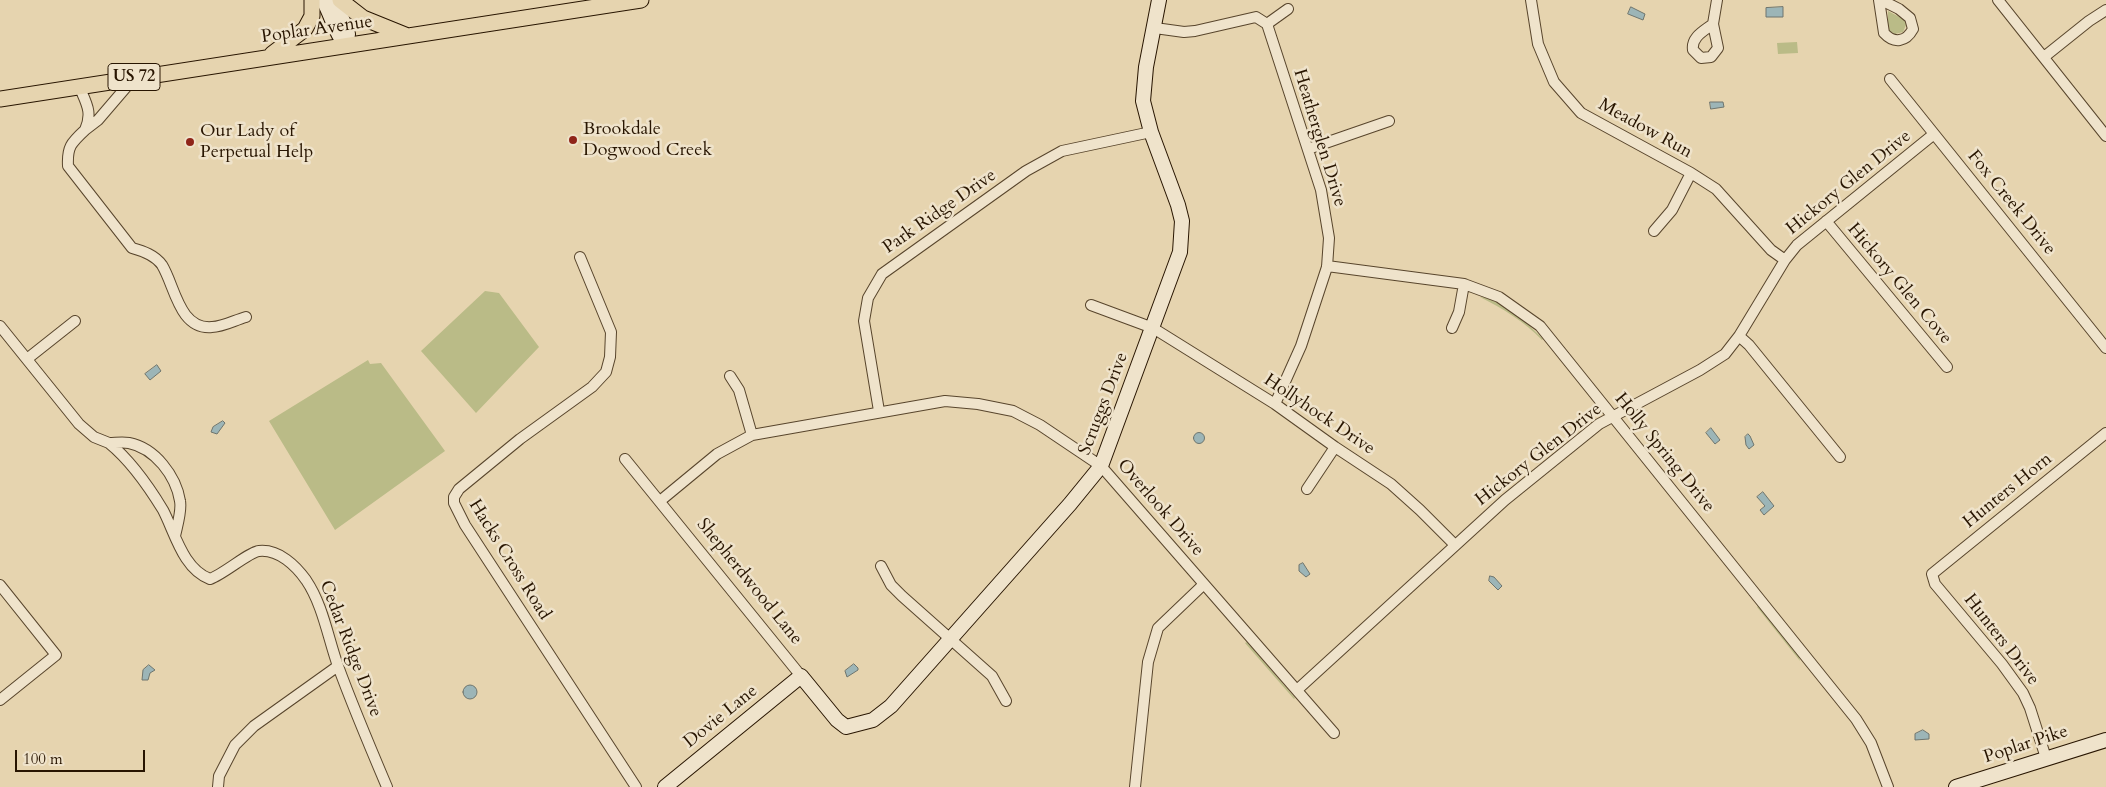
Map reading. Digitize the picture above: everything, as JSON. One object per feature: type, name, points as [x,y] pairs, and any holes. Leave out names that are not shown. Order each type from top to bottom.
[{"type":"main road","points":[[268,56],[305,29],[312,16],[312,0]]},
{"type":"main road","points":[[340,0],[363,18],[384,28],[406,35]]},
{"type":"main road","name":"Poplar Avenue","points":[[0,99],[268,56],[346,46],[406,35],[641,0]]},
{"type":"street","points":[[322,0],[329,12],[336,34],[346,46]]},
{"type":"street","points":[[335,0],[348,34],[346,46]]},
{"type":"street","name":"Scruggs Drive","points":[[846,727],[873,720],[891,706],[1081,492],[1101,466],[1180,252],[1182,221],[1151,132],[1143,101],[1146,67],[1159,0]]},
{"type":"street","name":"Meadow Run","points":[[1531,0],[1538,44],[1554,82],[1581,113],[1716,189],[1772,250],[1785,260]]},
{"type":"street","points":[[1713,24],[1717,0]]},
{"type":"street","points":[[1998,0],[2106,136]]},
{"type":"street","points":[[1155,28],[1195,32],[1256,17],[1267,24],[1288,9]]},
{"type":"street","points":[[2044,57],[2089,21],[2106,10]]},
{"type":"street","name":"Heatherglen Drive","points":[[1267,24],[1322,190],[1329,238],[1327,266],[1301,346],[1275,404]]},
{"type":"street","points":[[135,77],[98,120],[74,140],[67,152],[68,166],[132,248],[149,254],[162,265],[182,310],[188,318],[196,324],[211,328],[246,316]]},
{"type":"street","name":"Fox Creek Drive","points":[[1890,79],[2106,348]]},
{"type":"street","points":[[79,86],[90,119],[85,130]]},
{"type":"street","points":[[1308,149],[1389,121]]},
{"type":"street","name":"Park Ridge Drive","points":[[879,411],[864,321],[868,298],[882,274],[1026,171],[1062,151],[1151,132]]},
{"type":"street","name":"Hickory Glen Drive","points":[[1297,690],[1520,487],[1599,424],[1632,408],[1711,364],[1725,354],[1739,336],[1785,260],[1797,245],[1934,134]]},
{"type":"street","points":[[1654,231],[1672,210],[1690,173]]},
{"type":"street","name":"Hickory Glen Cove","points":[[1826,221],[1946,367]]},
{"type":"street","name":"Hacks Cross Road","points":[[580,257],[611,332],[609,365],[601,380],[520,439],[456,492],[454,503],[464,525],[636,787]]},
{"type":"street","name":"Holly Spring Drive","points":[[1327,266],[1464,284],[1499,297],[1540,326],[1856,719],[1871,744],[1888,787]]},
{"type":"street","points":[[1452,328],[1459,312],[1464,284]]},
{"type":"street","name":"Hollyhock Drive","points":[[1091,305],[1153,328],[1275,404],[1391,484],[1455,545]]},
{"type":"street","points":[[27,359],[75,321]]},
{"type":"street","points":[[0,326],[79,424],[94,437],[109,443],[118,451],[151,492],[175,536]]},
{"type":"street","points":[[1739,336],[1749,345],[1840,457]]},
{"type":"street","points":[[730,376],[739,390],[752,435]]},
{"type":"street","name":"Overlook Drive","points":[[660,501],[717,454],[752,435],[879,411],[945,401],[1004,409],[1040,424],[1101,466],[1334,733]]},
{"type":"street","name":"Hunters Horn","points":[[1932,574],[2106,433]]},
{"type":"street","points":[[109,443],[129,443],[148,451],[163,464],[174,481],[181,503],[175,536]]},
{"type":"street","points":[[1307,489],[1335,447]]},
{"type":"street","name":"Shepherdwood Lane","points":[[625,459],[801,676],[846,727]]},
{"type":"street","name":"Cedar Ridge Drive","points":[[175,536],[184,554],[202,576],[210,579],[221,575],[258,551],[274,553],[287,560],[306,581],[318,602],[338,666],[386,787]]},
{"type":"street","points":[[882,566],[891,585],[992,676],[1006,701]]},
{"type":"street","name":"Hunters Drive","points":[[1932,574],[1935,584],[2002,664],[2023,693],[2046,758]]},
{"type":"street","points":[[1135,787],[1148,662],[1158,628],[1204,584]]},
{"type":"street","points":[[0,585],[56,655],[0,700]]},
{"type":"street","points":[[218,787],[219,776],[235,745],[254,726],[338,666]]},
{"type":"street","name":"Dovie Lane","points":[[664,787],[801,676]]},
{"type":"street","name":"Poplar Pike","points":[[1956,787],[2106,740]]},
{"type":"green space","points":[[1888,11],[1905,20],[1906,25],[1903,32],[1895,34],[1888,30]]},
{"type":"green space","points":[[1797,42],[1798,53],[1778,54],[1777,43]]},
{"type":"green space","points":[[485,291],[499,293],[539,347],[476,413],[421,351]]},
{"type":"green space","points":[[1480,297],[1488,298],[1505,307],[1522,319],[1543,339],[1513,316]]},
{"type":"green space","points":[[368,360],[370,364],[381,363],[445,451],[335,530],[269,421]]},
{"type":"green space","points":[[1757,607],[1799,657],[1800,661]]},
{"type":"green space","points":[[1247,642],[1295,698],[1294,699],[1245,643]]},
{"type":"water","points":[[1631,7],[1645,14],[1643,20],[1628,14]]},
{"type":"water","points":[[1783,7],[1783,17],[1766,17],[1766,8]]},
{"type":"water","points":[[1710,102],[1723,102],[1724,107],[1711,109]]},
{"type":"water","points":[[157,365],[161,371],[150,380],[145,374]]},
{"type":"water","points":[[223,421],[225,423],[217,434],[211,432],[213,427]]},
{"type":"water","points":[[1711,428],[1720,440],[1715,444],[1706,433]]},
{"type":"water","points":[[1199,432],[1205,438],[1199,444],[1193,438]]},
{"type":"water","points":[[1748,434],[1754,445],[1749,449],[1746,445],[1745,437]]},
{"type":"water","points":[[1763,492],[1774,506],[1764,515],[1760,510],[1765,506],[1757,497]]},
{"type":"water","points":[[1303,563],[1310,574],[1306,577],[1299,571],[1299,565]]},
{"type":"water","points":[[1490,576],[1494,577],[1502,586],[1498,590],[1489,581]]},
{"type":"water","points":[[854,664],[858,670],[847,677],[845,671]]},
{"type":"water","points":[[149,665],[155,670],[150,673],[148,680],[142,680],[143,670]]},
{"type":"water","points":[[470,685],[475,687],[477,692],[475,697],[470,699],[465,697],[463,692],[465,687]]},
{"type":"water","points":[[1923,730],[1929,734],[1929,739],[1915,740],[1915,734]]},
{"type":"place","name":"Brookdale Dogwood Creek","points":[[573,140]]},
{"type":"place","name":"Our Lady of Perpetual Help","points":[[190,142]]}]
